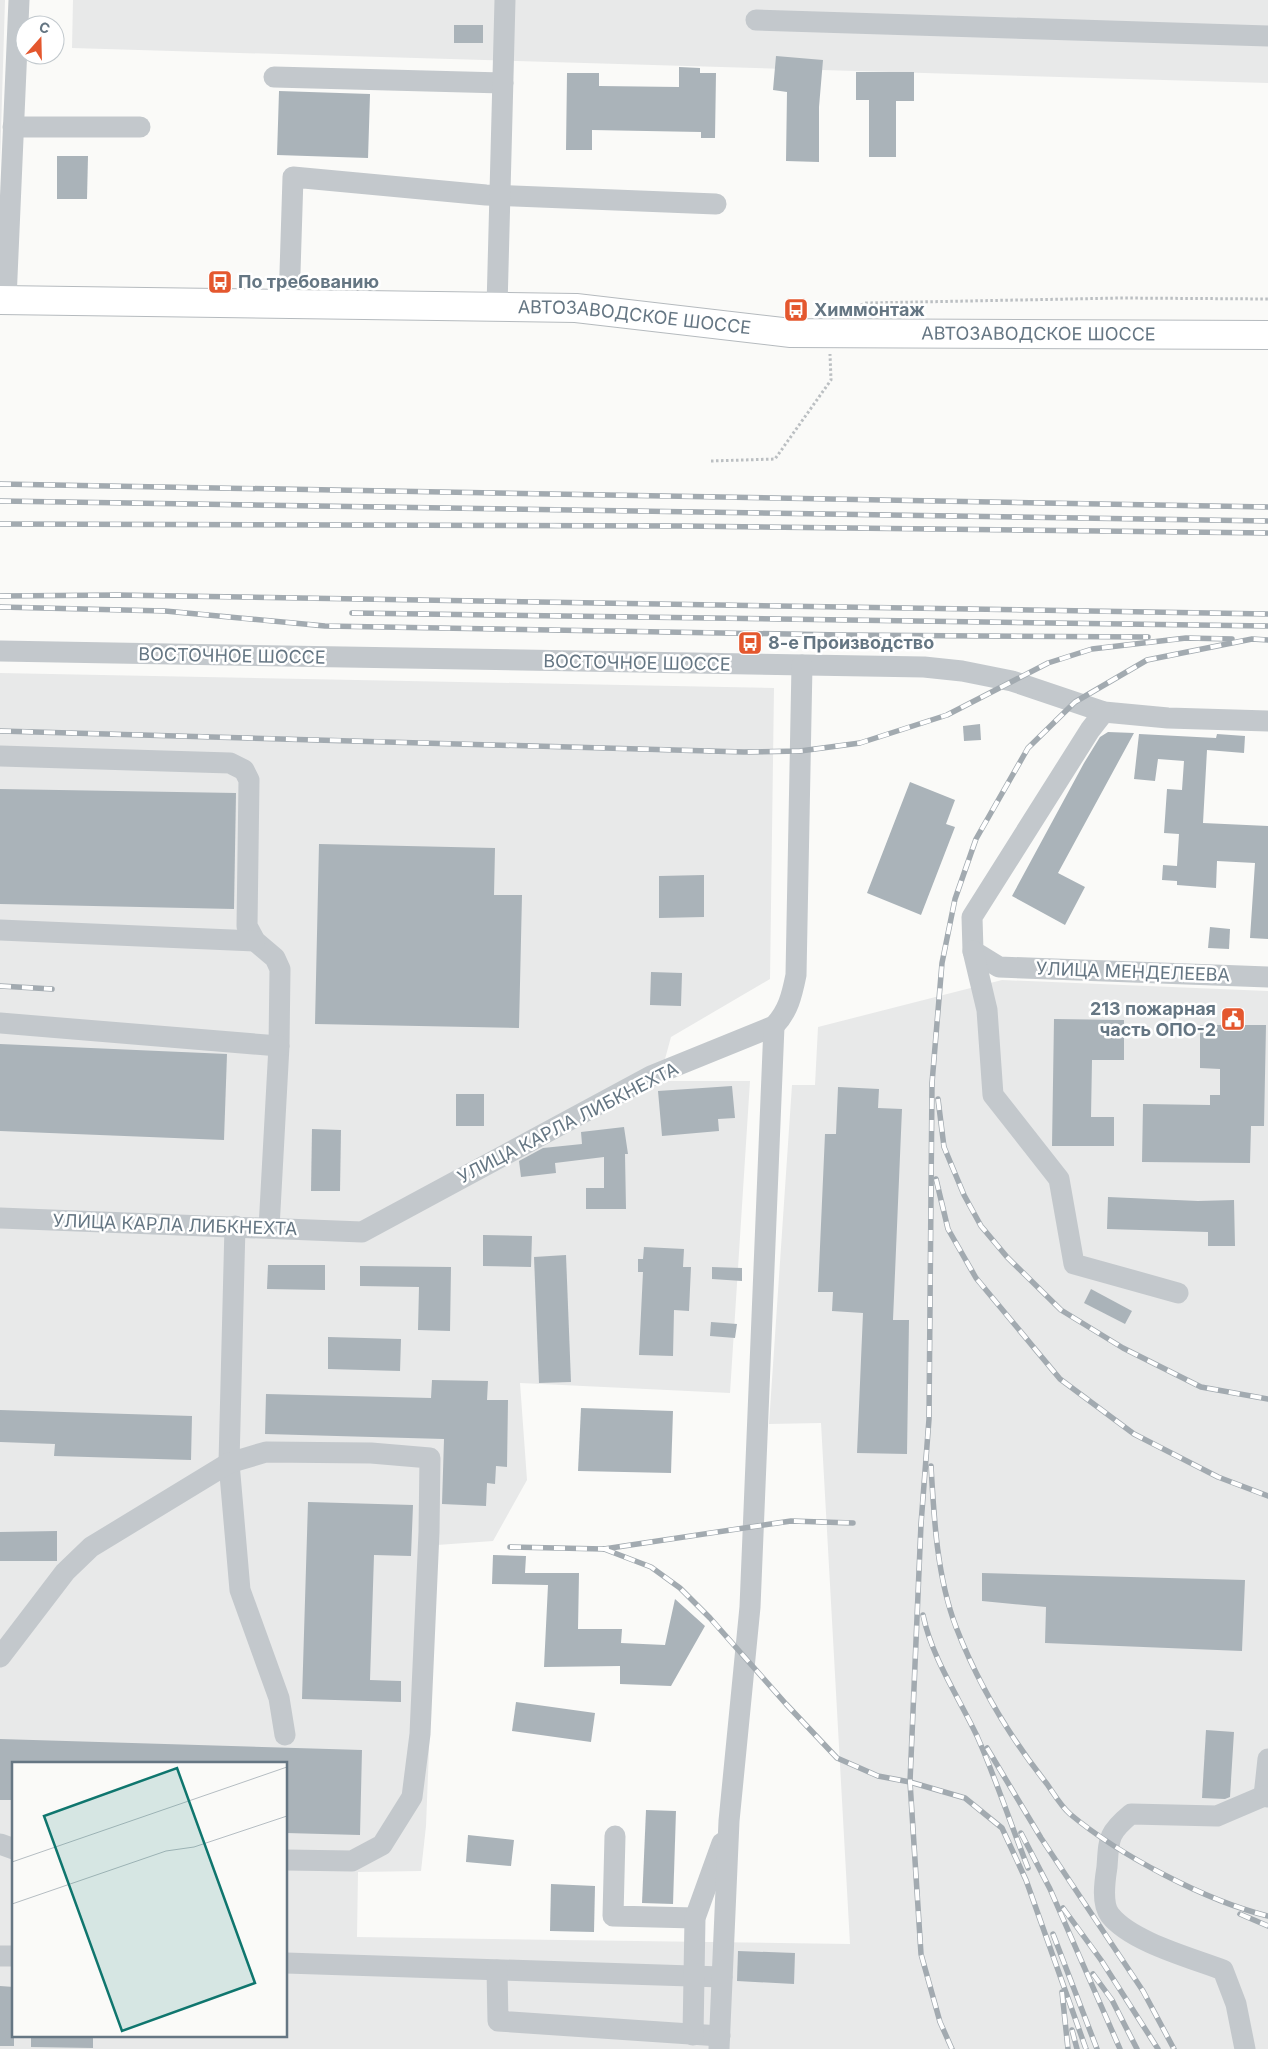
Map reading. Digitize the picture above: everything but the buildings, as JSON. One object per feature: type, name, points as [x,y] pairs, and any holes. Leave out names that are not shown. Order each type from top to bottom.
[{"type":"main road","name":"АВТОЗАВОДСКОЕ ШОССЕ","points":[[3,300],[576,308],[791,333],[1268,335]]},
{"type":"street","points":[[3,300],[19,0]]},
{"type":"street","points":[[497,307],[505,0]]},
{"type":"street","points":[[756,20],[1268,36]]},
{"type":"street","points":[[274,77],[503,83]]},
{"type":"street","points":[[13,127],[140,127]]},
{"type":"street","points":[[289,304],[293,177],[500,196],[716,204]]},
{"type":"street","name":"ВОСТОЧНОЕ ШОССЕ","points":[[0,651],[886,666],[962,671],[1012,681],[1104,712],[1168,718],[1268,721]]},
{"type":"street","points":[[496,1970],[498,2021],[693,2035],[719,2042],[729,1822],[750,1606],[774,1026],[783,1017],[788,1006],[796,975],[802,665]]},
{"type":"street","points":[[1104,712],[1090,730],[972,917],[973,951],[987,1010],[993,1095],[1059,1179],[1074,1264],[1178,1293]]},
{"type":"street","points":[[0,756],[230,763],[244,770],[249,780],[247,926],[255,941],[275,958],[280,969],[279,1046],[269,1228]]},
{"type":"street","points":[[0,930],[255,941]]},
{"type":"street","name":"УЛИЦА МЕНДЕЛЕЕВА","points":[[973,951],[999,967],[1268,977]]},
{"type":"street","points":[[0,1023],[279,1046]]},
{"type":"street","name":"УЛИЦА КАРЛА ЛИБКНЕХТА","points":[[0,1218],[362,1232],[651,1076],[774,1026]]},
{"type":"street","points":[[235,1226],[229,1463],[240,1590],[279,1698],[285,1735]]},
{"type":"street","points":[[0,1657],[65,1572],[91,1547],[229,1463],[266,1452],[371,1453],[430,1458],[429,1532],[420,1734],[412,1797],[382,1845],[352,1861],[288,1860]]},
{"type":"street","points":[[1244,2049],[1236,2004],[1223,1970],[1139,1938],[1110,1915],[1104,1891],[1109,1841],[1114,1828],[1131,1814],[1217,1816],[1266,1796],[1268,1759]]},
{"type":"street","points":[[693,2035],[695,1918],[729,1822]]},
{"type":"street","points":[[615,1836],[613,1916],[695,1918]]},
{"type":"street","points":[[0,1844],[12,1849]]},
{"type":"street","points":[[288,1963],[722,1977]]},
{"type":"shaded area","points":[[0,0],[5,0],[0,163]]},
{"type":"shaded area","points":[[73,0],[1268,0],[1268,83],[72,48]]},
{"type":"shaded area","points":[[0,673],[774,688],[770,979],[671,1037],[659,1081],[750,1081],[730,1393],[520,1383],[527,1480],[493,1541],[437,1545],[426,1826],[421,1871],[358,1872],[357,1937],[850,1944],[821,1423],[769,1424],[792,1085],[815,1085],[818,1027],[1002,980],[1268,991],[1268,2049],[0,2049]]},
{"type":"railway","points":[[0,484],[1268,507]]},
{"type":"railway","points":[[0,501],[1268,521]]},
{"type":"railway","points":[[0,524],[681,526],[1268,533]]},
{"type":"railway","points":[[0,596],[117,595],[1268,614]]},
{"type":"railway","points":[[0,607],[165,611],[325,626],[843,635],[1148,637]]},
{"type":"railway","points":[[352,613],[1268,626]]},
{"type":"railway","points":[[0,731],[744,752],[800,751],[860,743],[947,715],[1048,663],[1092,649],[1186,638],[1232,639]]},
{"type":"railway","points":[[952,2049],[940,2022],[921,1954],[910,1782],[921,1524],[929,1419],[932,1083],[942,963],[955,899],[976,839],[1028,748],[1075,702],[1147,660],[1252,639],[1268,640]]},
{"type":"railway","points":[[0,986],[52,989]]},
{"type":"railway","points":[[938,1099],[944,1147],[964,1195],[981,1226],[1007,1257],[1061,1310],[1123,1348],[1201,1387],[1268,1399]]},
{"type":"railway","points":[[936,1179],[948,1229],[976,1278],[1060,1379],[1134,1434],[1218,1477],[1268,1496]]},
{"type":"railway","points":[[931,1466],[935,1527],[944,1588],[956,1627],[984,1689],[1007,1728],[1061,1804],[1090,1830],[1164,1875],[1218,1900],[1268,1916]]},
{"type":"railway","points":[[510,1547],[604,1549],[791,1521],[853,1523]]},
{"type":"railway","points":[[604,1549],[651,1567],[680,1588],[710,1618],[837,1758],[878,1776],[910,1782],[965,1798],[1002,1828],[1026,1880],[1086,2049]]},
{"type":"railway","points":[[923,1615],[939,1662],[984,1752],[1028,1868]]},
{"type":"railway","points":[[987,1748],[1041,1838],[1143,1991],[1174,2049]]},
{"type":"railway","points":[[1021,1833],[1050,1889],[1120,2049]]},
{"type":"railway","points":[[1063,1908],[1101,1960],[1158,2049]]},
{"type":"railway","points":[[1240,1914],[1268,1926]]},
{"type":"railway","points":[[1053,1934],[1097,2049]]},
{"type":"railway","points":[[1093,1974],[1112,2000],[1137,2049]]},
{"type":"railway","points":[[1062,1992],[1068,2049]]},
{"type":"railway","points":[[1072,2030],[1077,2049]]},
{"type":"place","name":"По требованию","points":[[220,282]]},
{"type":"place","name":"Химмонтаж","points":[[796,310]]},
{"type":"place","name":"8-е Производство","points":[[750,643]]},
{"type":"place","name":"213 пожарная часть ОПО-2","points":[[1233,1019]]}]
